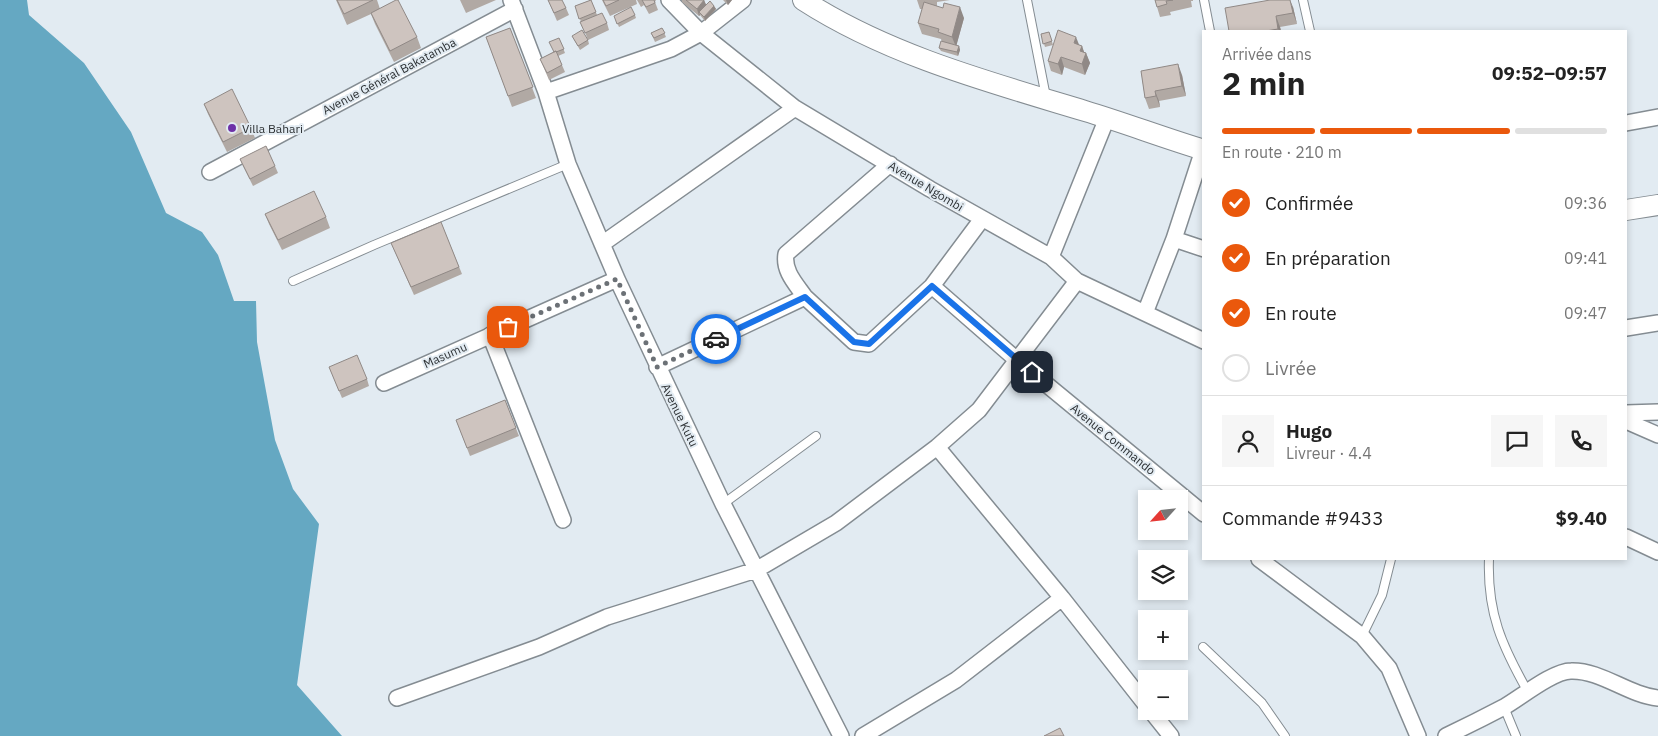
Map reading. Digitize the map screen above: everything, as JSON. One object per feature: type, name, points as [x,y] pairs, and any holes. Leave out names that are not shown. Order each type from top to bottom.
[{"type":"main road","points":[[803,0],[832,19],[878,41],[1046,99],[1202,150]]},
{"type":"main road","points":[[1627,210],[1658,205]]},
{"type":"street","name":"Avenue Ngombi","points":[[669,0],[701,33],[795,108],[982,219],[1051,257],[1077,280],[1202,340]]},
{"type":"street","points":[[546,92],[671,49],[701,33],[743,0]]},
{"type":"street","name":"Avenue Kutu","points":[[513,4],[546,92],[568,164],[617,279],[723,504],[841,736]]},
{"type":"street","name":"Avenue Général Bakatamba","points":[[210,172],[513,4]]},
{"type":"street","points":[[602,244],[695,176],[795,108]]},
{"type":"street","points":[[1627,123],[1658,117]]},
{"type":"street","points":[[1051,257],[1107,118]]},
{"type":"street","points":[[1145,313],[1174,239],[1202,153]]},
{"type":"street","points":[[890,164],[786,254],[784,262],[788,272],[805,297],[854,342],[863,345],[876,340],[932,286],[982,219]]},
{"type":"street","points":[[1174,239],[1202,247]]},
{"type":"street","name":"Masumu","points":[[384,383],[617,279]]},
{"type":"street","points":[[397,698],[540,647],[607,617],[756,570],[836,522],[937,447],[979,410],[1018,361],[1077,280]]},
{"type":"street","name":"Avenue Commando","points":[[932,286],[1018,361],[1202,512]]},
{"type":"street","points":[[657,367],[805,297]]},
{"type":"street","points":[[1627,328],[1658,323]]},
{"type":"street","points":[[490,335],[563,520]]},
{"type":"street","points":[[1627,413],[1658,412]]},
{"type":"street","points":[[1627,421],[1658,435]]},
{"type":"street","points":[[937,447],[1062,598],[1138,695]]},
{"type":"street","points":[[1627,537],[1658,552]]},
{"type":"street","points":[[1260,560],[1362,636],[1389,668],[1418,736]]},
{"type":"street","points":[[862,736],[956,680],[1062,598]]},
{"type":"street","points":[[1446,736],[1504,706],[1557,675],[1570,671],[1586,674],[1638,693],[1658,698]]},
{"type":"street","points":[[1158,720],[1171,736]]},
{"type":"lane","points":[[1028,0],[1046,99]]},
{"type":"lane","points":[[1204,0],[1210,30]]},
{"type":"lane","points":[[1303,0],[1310,30]]},
{"type":"lane","points":[[293,281],[374,244],[568,164]]},
{"type":"lane","points":[[723,504],[816,436]]},
{"type":"lane","points":[[1362,636],[1382,595],[1391,560]]},
{"type":"lane","points":[[1489,560],[1488,585],[1495,626],[1506,653],[1528,692]]},
{"type":"lane","points":[[1203,647],[1249,689],[1285,736]]},
{"type":"lane","points":[[1504,706],[1516,736]]},
{"type":"water","points":[[0,0],[27,0],[29,15],[84,63],[131,132],[166,213],[202,232],[218,255],[234,301],[256,301],[257,342],[275,440],[293,489],[319,524],[297,685],[342,736],[0,736]]},
{"type":"building","points":[[337,0],[373,0],[344,14]]},
{"type":"building","points":[[398,0],[417,37],[390,51],[371,13]]},
{"type":"building","points":[[548,0],[562,0],[566,8],[554,13]]},
{"type":"building","points":[[591,0],[596,12],[579,19],[575,6]]},
{"type":"building","points":[[603,0],[619,0],[606,6]]},
{"type":"building","points":[[642,0],[654,0],[655,3],[646,7]]},
{"type":"building","points":[[686,0],[704,0],[697,9]]},
{"type":"building","points":[[1155,0],[1173,0],[1166,1],[1167,4],[1157,7]]},
{"type":"building","points":[[1270,0],[1290,0],[1293,13],[1276,16],[1278,29],[1229,30],[1225,8]]},
{"type":"building","points":[[710,1],[714,6],[704,17],[699,12]]},
{"type":"building","points":[[924,2],[943,8],[944,3],[960,7],[952,37],[938,32],[939,29],[918,23]]},
{"type":"building","points":[[631,7],[635,15],[617,24],[614,16]]},
{"type":"building","points":[[602,13],[607,23],[585,33],[580,22]]},
{"type":"building","points":[[510,28],[533,87],[508,96],[486,37]]},
{"type":"building","points":[[662,28],[665,33],[654,38],[651,33]]},
{"type":"building","points":[[582,30],[588,40],[578,46],[572,36]]},
{"type":"building","points":[[1058,30],[1076,37],[1074,43],[1082,46],[1080,51],[1086,53],[1082,64],[1061,57],[1058,64],[1048,61]]},
{"type":"building","points":[[1049,32],[1052,41],[1043,44],[1041,34]]},
{"type":"building","points":[[559,38],[564,49],[554,52],[549,42]]},
{"type":"building","points":[[941,41],[959,46],[957,52],[939,48]]},
{"type":"building","points":[[556,51],[562,65],[547,73],[540,59]]},
{"type":"building","points":[[1178,64],[1182,86],[1155,91],[1156,96],[1145,98],[1141,71]]},
{"type":"building","points":[[232,89],[251,128],[223,142],[204,104]]},
{"type":"building","points":[[266,146],[275,166],[250,179],[240,159]]},
{"type":"building","points":[[314,191],[326,217],[278,240],[265,214]]},
{"type":"building","points":[[441,222],[459,267],[411,287],[391,243]]},
{"type":"building","points":[[357,355],[367,379],[339,391],[329,367]]},
{"type":"building","points":[[505,400],[516,428],[467,448],[456,420]]},
{"type":"building","points":[[1060,728],[1064,736],[1044,736]]},
{"type":"way so far","points":[[508,327],[617,279],[657,367],[716,339]]},
{"type":"place","name":"Villa Bahari","points":[[232,128]]},
{"type":"route","points":[[716,339],[805,297],[854,342],[863,345],[869,344],[876,340],[932,286],[1032,372]]}]
